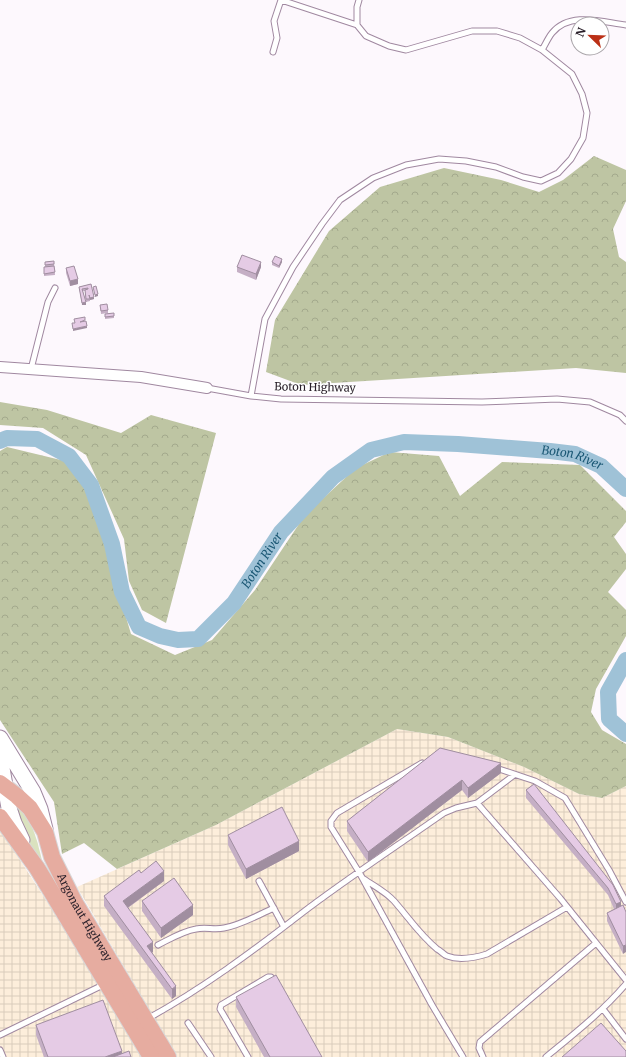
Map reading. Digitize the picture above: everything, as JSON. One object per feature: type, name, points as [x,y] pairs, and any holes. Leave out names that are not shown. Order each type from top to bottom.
[{"type":"main road","points":[[0,738],[33,792],[40,809],[45,832]]},
{"type":"main road","points":[[0,757],[3,785],[9,808],[14,823],[37,868]]},
{"type":"main road","name":"Argonaut Highway","points":[[3,785],[30,808],[45,832],[52,857],[113,979]]},
{"type":"main road","name":"Argonaut Highway","points":[[0,817],[113,979],[139,1023],[168,1057]]},
{"type":"main road","name":"Argonaut Highway","points":[[139,1023],[151,1057]]},
{"type":"street","name":"Boton Highway","points":[[0,367],[141,377],[208,388]]},
{"type":"lane","points":[[251,396],[265,319],[293,267],[340,200],[373,178],[406,165],[439,159],[466,160],[496,167],[523,177],[541,181],[558,173],[571,159],[583,138],[587,113],[582,94],[572,74],[542,50],[520,38],[497,31],[472,31],[406,50],[389,46],[366,36],[357,24],[281,0],[274,21],[277,38],[273,52]]},
{"type":"lane","points":[[357,24],[357,7],[359,0]]},
{"type":"lane","points":[[542,50],[552,33],[565,22],[579,19],[626,25]]},
{"type":"lane","points":[[31,369],[48,302],[55,288]]},
{"type":"lane","name":"Boton Highway","points":[[208,388],[251,396],[281,399],[482,402],[557,398],[590,402],[620,415],[626,421]]},
{"type":"lane","points":[[426,761],[337,813],[331,821],[331,828],[359,872],[432,1005],[463,1057]]},
{"type":"lane","points":[[490,766],[535,781],[565,798],[609,870],[626,902]]},
{"type":"lane","points":[[139,1023],[175,1004],[264,943],[359,872],[444,813],[456,808],[477,803],[514,775]]},
{"type":"lane","points":[[477,803],[567,907],[626,980]]},
{"type":"lane","points":[[363,879],[393,900],[407,918],[446,956],[458,958],[475,958],[487,954],[567,907]]},
{"type":"lane","points":[[259,881],[284,927]]},
{"type":"lane","points":[[158,944],[197,928],[210,930],[241,923],[274,908]]},
{"type":"lane","points":[[483,1057],[479,1048],[480,1042],[596,943]]},
{"type":"lane","points":[[248,1057],[220,1009],[221,1005],[268,977],[275,980],[278,986]]},
{"type":"lane","points":[[0,1035],[113,979]]},
{"type":"lane","points":[[546,1057],[603,1009],[626,984]]},
{"type":"lane","points":[[603,1009],[626,1039]]},
{"type":"lane","points":[[188,1023],[211,1057]]},
{"type":"lane","points":[[0,1050],[3,1057]]},
{"type":"shaded area","points":[[397,729],[448,737],[524,767],[579,794],[602,798],[626,786],[626,1057],[177,1057],[77,887],[216,825]]},
{"type":"shaded area","points":[[0,829],[101,985],[143,1057],[0,1057]]},
{"type":"green space","points":[[594,156],[626,170],[626,201],[613,229],[619,257],[626,262],[626,373],[576,368],[301,385],[266,372],[275,320],[329,231],[380,187],[444,168],[501,180],[539,192],[563,180]]},
{"type":"green space","points":[[0,402],[47,410],[121,433],[151,415],[216,433],[166,623],[142,610],[129,581],[124,539],[86,455],[43,428],[0,425]]},
{"type":"green space","points":[[7,447],[65,461],[86,489],[105,546],[131,634],[175,655],[212,640],[255,590],[305,515],[356,468],[390,452],[439,456],[460,496],[502,462],[580,465],[626,511],[626,522],[614,537],[626,554],[626,569],[608,592],[626,610],[626,636],[596,689],[591,712],[602,730],[626,744],[626,786],[602,798],[579,794],[524,767],[448,737],[397,729],[216,825],[117,869],[84,843],[62,854],[54,802],[0,720],[0,451]]},
{"type":"green space","points":[[10,799],[21,809],[31,825],[38,844],[42,863],[22,833]]},
{"type":"building","points":[[242,255],[261,262],[256,274],[237,267]]},
{"type":"building","points":[[275,256],[282,259],[279,266],[272,262]]},
{"type":"building","points":[[54,261],[54,264],[45,265],[45,262]]},
{"type":"building","points":[[54,266],[55,272],[44,274],[44,267]]},
{"type":"building","points":[[74,266],[78,279],[70,281],[66,268]]},
{"type":"building","points":[[91,284],[94,297],[90,298],[89,295],[90,299],[86,299],[85,290],[88,288],[82,289],[86,302],[82,303],[79,287]]},
{"type":"building","points":[[96,286],[98,294],[95,295],[93,287]]},
{"type":"building","points":[[107,304],[108,310],[101,311],[100,305]]},
{"type":"building","points":[[114,313],[114,316],[105,317],[105,314]]},
{"type":"building","points":[[85,317],[85,320],[80,322],[86,321],[87,326],[73,329],[72,323],[75,323],[74,319]]},
{"type":"building","points":[[440,748],[501,763],[468,788],[462,780],[368,852],[347,821]]},
{"type":"building","points":[[534,784],[613,885],[621,902],[616,904],[608,888],[526,790]]},
{"type":"building","points":[[282,807],[299,841],[246,869],[228,835]]},
{"type":"building","points":[[156,861],[164,871],[123,901],[153,942],[147,946],[176,986],[172,989],[104,896],[139,870],[141,873]]},
{"type":"building","points":[[174,878],[193,905],[161,928],[142,901]]},
{"type":"building","points":[[623,905],[626,912],[626,945],[623,946],[607,913]]},
{"type":"building","points":[[276,975],[322,1057],[270,1057],[236,997]]},
{"type":"building","points":[[103,1000],[122,1051],[105,1057],[48,1057],[36,1025]]},
{"type":"building","points":[[601,1023],[626,1051],[626,1057],[562,1057]]},
{"type":"building","points":[[129,1051],[131,1057],[113,1057]]},
{"type":"waterway","name":"Boton River","points":[[0,441],[7,438],[37,439],[69,456],[91,485],[112,544],[122,592],[139,627],[160,636],[178,640],[198,639],[234,603],[281,532],[333,477],[371,450],[404,442],[458,444],[575,454],[601,466],[626,489]]},
{"type":"waterway","name":"Boton River","points":[[626,660],[608,692],[609,719],[626,734]]}]
